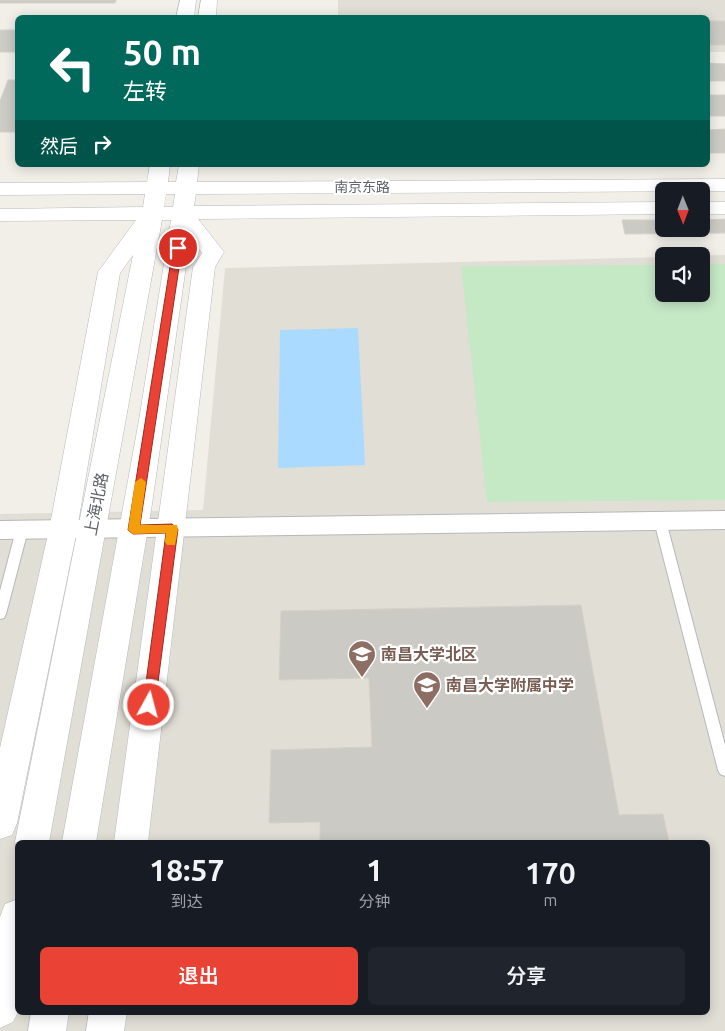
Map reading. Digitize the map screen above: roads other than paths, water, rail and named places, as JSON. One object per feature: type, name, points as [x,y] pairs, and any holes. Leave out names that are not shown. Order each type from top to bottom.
[{"type":"main road","points":[[186,15],[188,0]]},
{"type":"main road","points":[[207,15],[209,0]]},
{"type":"main road","name":"南京东路","points":[[0,189],[158,176],[186,189],[655,208]]},
{"type":"main road","name":"上海北路","points":[[32,840],[158,176]]},
{"type":"main road","name":"南京东路","points":[[0,215],[152,214],[186,189],[725,185]]},
{"type":"main road","points":[[131,840],[204,268],[213,252],[186,189]]},
{"type":"main road","points":[[79,840],[133,530],[186,189]]},
{"type":"main road","points":[[710,208],[725,208]]},
{"type":"main road","points":[[0,823],[63,530],[109,272],[152,214]]},
{"type":"main road","points":[[0,1009],[15,932]]},
{"type":"main road","points":[[47,1031],[50,1015]]},
{"type":"main road","points":[[106,1031],[108,1015]]},
{"type":"street","points":[[11,530],[133,530],[725,520]]},
{"type":"lane","points":[[660,521],[725,770]]},
{"type":"lane","points":[[0,614],[11,530]]},
{"type":"water","points":[[358,328],[365,465],[278,468],[280,330]]},
{"type":"place","name":"南昌大学北区","points":[[362,678]]},
{"type":"place","name":"南昌大学附属中学","points":[[427,709]]}]
